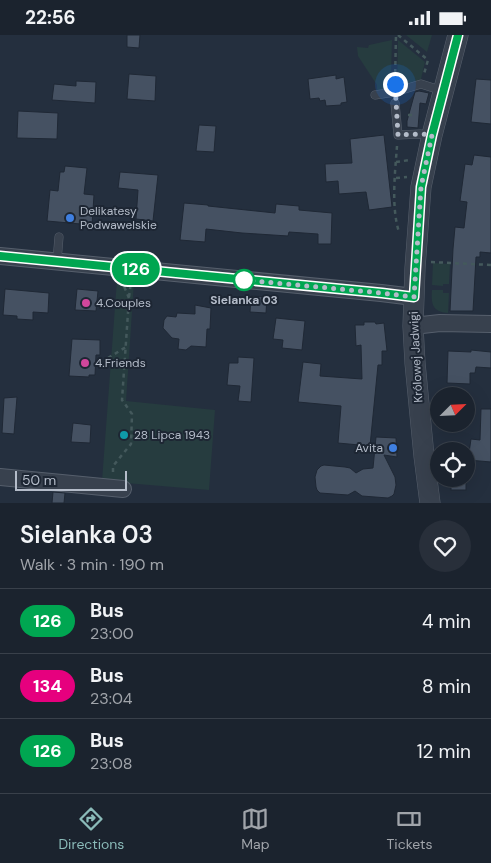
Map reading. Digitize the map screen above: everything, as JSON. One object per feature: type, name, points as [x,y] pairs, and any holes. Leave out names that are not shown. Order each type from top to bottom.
[{"type":"street","name":"Królowej Jadwigi","points":[[430,503],[415,363],[414,297],[421,187],[432,135],[458,35]]},
{"type":"street","points":[[0,256],[414,297]]},
{"type":"street","points":[[413,326],[440,323],[491,324]]},
{"type":"street","points":[[0,477],[124,489]]},
{"type":"lane","points":[[375,95],[395,92],[421,84],[444,91]]},
{"type":"lane","points":[[395,103],[398,135],[432,135]]},
{"type":"lane","points":[[57,261],[59,237]]},
{"type":"path","points":[[397,35],[428,60],[421,84]]},
{"type":"path","points":[[395,92],[397,35]]},
{"type":"path","points":[[398,135],[394,202],[397,224],[402,238]]},
{"type":"path","points":[[396,162],[412,160]]},
{"type":"path","points":[[396,177],[409,177]]},
{"type":"path","points":[[395,192],[401,192]]},
{"type":"path","points":[[430,262],[491,265]]},
{"type":"path","points":[[120,277],[129,298]]},
{"type":"path","points":[[98,487],[112,475],[113,466],[132,444],[132,414],[122,400],[130,287]]},
{"type":"path","points":[[108,358],[126,347]]},
{"type":"green space","points":[[406,35],[432,35],[427,52]]},
{"type":"green space","points":[[392,40],[391,90],[377,91],[377,85],[358,56],[357,47],[368,48],[369,45]]},
{"type":"green space","points":[[398,40],[425,62],[421,79],[412,83],[397,85]]},
{"type":"green space","points":[[433,263],[450,264],[449,284],[443,284],[443,286],[432,285]]},
{"type":"green space","points":[[117,280],[134,282],[126,401],[215,410],[209,490],[102,481]]},
{"type":"green space","points":[[432,290],[443,290],[443,293],[449,293],[448,313],[436,309],[432,303]]},
{"type":"building","points":[[127,35],[140,35],[139,48],[127,47]]},
{"type":"building","points":[[129,74],[156,76],[155,101],[127,99]]},
{"type":"building","points":[[336,75],[336,79],[344,77],[347,102],[341,103],[341,105],[326,106],[325,100],[320,101],[319,98],[310,99],[308,79]]},
{"type":"building","points":[[476,79],[491,80],[491,124],[471,122]]},
{"type":"building","points":[[76,81],[96,82],[95,103],[52,100],[54,84],[76,86]]},
{"type":"building","points":[[415,92],[429,93],[426,104],[420,103],[418,128],[407,127]]},
{"type":"building","points":[[18,111],[58,113],[57,139],[17,138]]},
{"type":"building","points":[[199,125],[216,126],[214,152],[196,151]]},
{"type":"building","points":[[384,135],[392,207],[369,210],[366,192],[339,194],[338,181],[326,182],[325,164],[352,163],[350,139]]},
{"type":"building","points":[[474,155],[491,157],[491,253],[480,252],[480,257],[476,257],[473,311],[450,311],[455,227],[464,228],[467,202],[460,201],[465,164],[472,165]]},
{"type":"building","points":[[65,166],[87,168],[84,194],[94,195],[92,225],[47,221],[50,190],[58,191],[60,172],[64,172]]},
{"type":"building","points":[[120,172],[158,175],[153,221],[136,219],[138,190],[118,188]]},
{"type":"building","points":[[184,203],[275,213],[276,204],[299,206],[299,210],[332,213],[331,244],[318,244],[318,234],[289,232],[288,236],[206,229],[205,242],[180,240]]},
{"type":"building","points":[[5,289],[49,293],[48,313],[33,312],[33,320],[17,319],[17,316],[3,315]]},
{"type":"building","points":[[77,289],[98,291],[96,311],[75,310]]},
{"type":"building","points":[[251,296],[267,297],[266,313],[250,312]]},
{"type":"building","points":[[195,305],[211,308],[210,329],[207,329],[206,347],[191,346],[186,350],[178,349],[179,339],[172,338],[163,328],[164,320],[167,316],[176,317],[177,313],[195,314]]},
{"type":"building","points":[[276,318],[305,321],[302,350],[282,348],[283,340],[273,339]]},
{"type":"building","points":[[364,322],[384,323],[387,351],[382,351],[382,365],[378,365],[370,446],[338,443],[341,406],[298,402],[303,362],[321,364],[320,376],[362,379],[361,345],[356,346],[355,325],[364,325]]},
{"type":"building","points":[[72,339],[100,340],[100,355],[96,355],[95,375],[89,375],[89,377],[69,376]]},
{"type":"building","points":[[471,350],[491,352],[491,368],[476,367],[475,373],[470,373],[470,384],[447,383],[448,351],[471,352]]},
{"type":"building","points":[[238,357],[254,358],[251,402],[238,401],[240,386],[227,385],[229,363],[238,363]]},
{"type":"building","points":[[17,397],[14,434],[2,433],[4,398]]},
{"type":"building","points":[[481,409],[491,409],[491,462],[475,461],[475,442],[471,442],[471,439],[480,440]]},
{"type":"building","points":[[73,423],[91,425],[90,443],[71,442]]},
{"type":"building","points":[[376,437],[396,438],[397,457],[384,455],[395,477],[396,485],[392,496],[388,498],[362,496],[355,491],[348,495],[320,493],[317,490],[315,477],[317,470],[321,466],[350,468],[356,473],[363,469],[373,468]]},
{"type":"building","points":[[451,487],[466,487],[466,490],[451,490]]},
{"type":"building","points":[[53,492],[65,493],[64,503],[52,503]]},
{"type":"bus line","name":"126","points":[[0,256],[414,297],[421,187],[432,135],[458,35]]},
{"type":"place","name":"Delikatesy Podwawelskie","points":[[70,218]]},
{"type":"place","name":"Sielanka 03","points":[[244,280]]},
{"type":"place","name":"4.Couples","points":[[86,303]]},
{"type":"place","name":"4.Friends","points":[[85,363]]},
{"type":"place","name":"28 Lipca 1943","points":[[124,435]]},
{"type":"place","name":"Avita","points":[[393,448]]},
{"type":"route","points":[[244,280],[414,297],[421,187],[432,135],[398,135],[395,84]]}]
